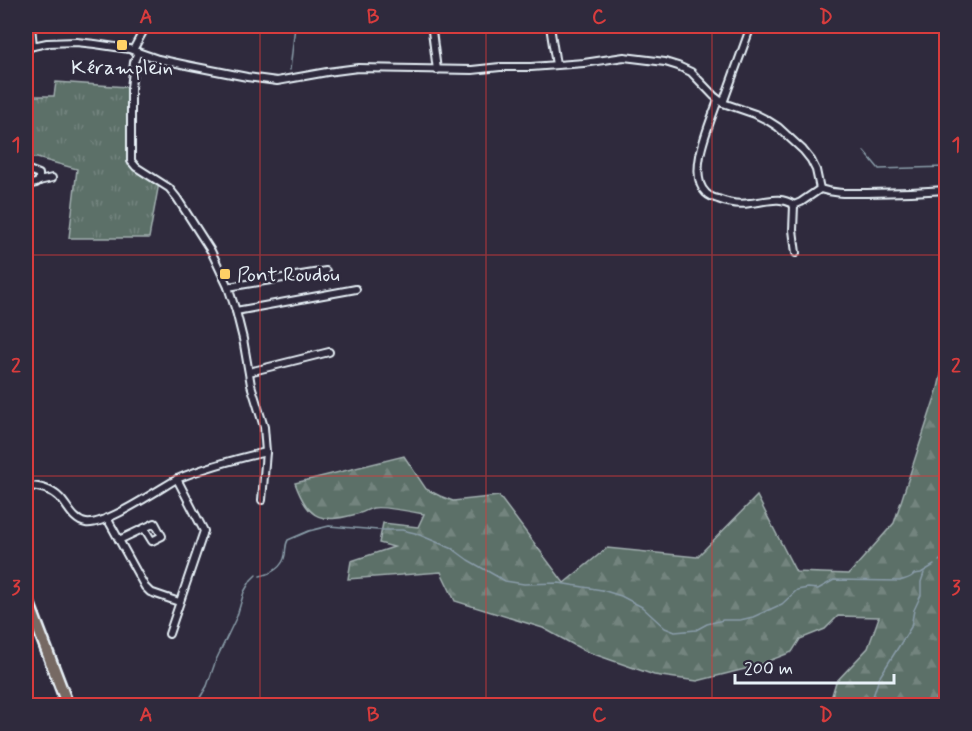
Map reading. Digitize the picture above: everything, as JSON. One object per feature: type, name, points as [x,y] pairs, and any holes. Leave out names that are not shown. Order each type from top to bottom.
[{"type":"main road","points":[[26,596],[68,705]]},
{"type":"street","points":[[30,26],[33,46]]},
{"type":"street","points":[[146,26],[135,51],[131,88],[131,161],[169,188],[177,198],[212,251],[228,287],[236,311],[251,385],[264,427],[266,452],[262,500]]},
{"type":"street","points":[[550,26],[556,65]]},
{"type":"street","points":[[751,26],[700,156],[700,182],[705,192],[731,203],[753,203],[779,199],[794,205]]},
{"type":"street","points":[[432,31],[437,69]]},
{"type":"street","points":[[26,50],[33,46],[54,42],[118,47],[191,66],[277,81],[358,68],[467,70],[500,67],[516,70],[624,57],[665,62],[692,72],[721,102],[767,120],[785,133],[811,160],[816,170],[820,189]]},
{"type":"street","points":[[26,169],[39,174],[39,181]]},
{"type":"street","points":[[26,185],[52,178]]},
{"type":"street","points":[[794,205],[820,189],[859,193],[946,190]]},
{"type":"street","points":[[26,199],[30,217]]},
{"type":"street","points":[[794,205],[793,230],[796,253]]},
{"type":"street","points":[[228,287],[326,271]]},
{"type":"street","points":[[236,311],[356,290]]},
{"type":"street","points":[[249,372],[329,352]]},
{"type":"street","points":[[26,486],[36,486],[59,496],[76,519],[86,523],[107,518],[177,479],[204,468],[266,452]]},
{"type":"street","points":[[169,634],[204,531],[177,479]]},
{"type":"street","points":[[107,518],[145,587],[179,602]]},
{"type":"street","points":[[119,540],[144,528]]},
{"type":"green space","points":[[56,82],[127,87],[128,165],[159,183],[149,238],[69,238],[77,169],[37,158],[26,158],[26,96],[54,96]]},
{"type":"green space","points":[[946,353],[946,680],[933,705],[831,705],[836,682],[868,648],[879,617],[838,616],[825,629],[800,639],[792,652],[753,667],[697,681],[654,675],[585,651],[543,628],[455,601],[441,572],[348,579],[351,561],[394,547],[379,543],[383,523],[418,527],[424,514],[371,508],[362,513],[326,518],[312,512],[300,496],[295,483],[404,456],[426,489],[440,496],[453,501],[499,496],[564,583],[607,548],[697,557],[757,496],[796,572],[849,574],[894,523],[938,388]]},
{"type":"waterway","points":[[290,70],[295,26]]},
{"type":"waterway","points":[[864,151],[879,169],[946,167]]},
{"type":"waterway","points":[[260,576],[272,572],[282,563],[288,540],[309,531],[329,526],[402,530],[453,549],[505,581],[524,584],[559,583],[602,590],[621,596],[642,607],[665,628],[675,632],[696,630],[707,624],[723,620],[753,617],[782,604],[797,590],[818,589],[834,580],[900,581],[934,565]]},
{"type":"waterway","points":[[939,561],[946,555]]},
{"type":"waterway","points":[[870,706],[879,678],[911,627],[914,610],[921,595],[924,573]]},
{"type":"waterway","points":[[195,706],[207,686],[216,660],[237,616],[244,592],[256,575]]},
{"type":"place","name":"Kéramplein","points":[[122,45]]},
{"type":"place","name":"Pont Roudou","points":[[225,274]]}]
